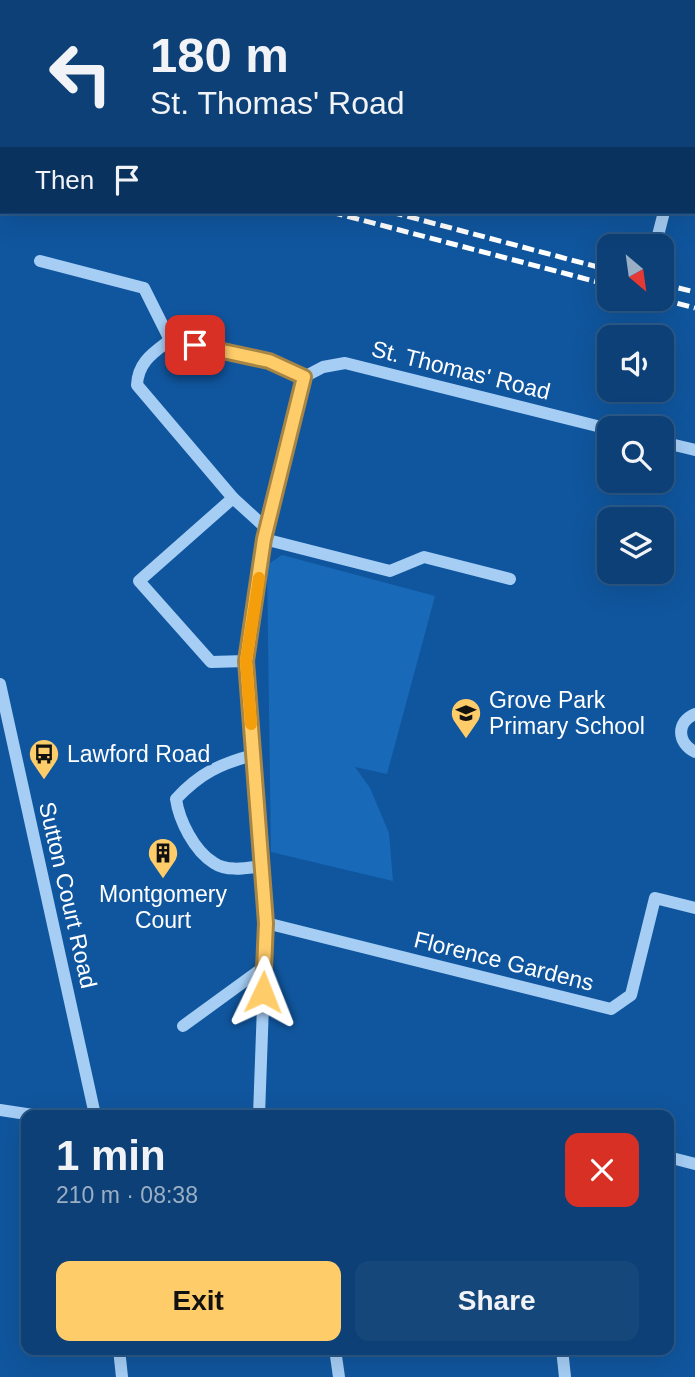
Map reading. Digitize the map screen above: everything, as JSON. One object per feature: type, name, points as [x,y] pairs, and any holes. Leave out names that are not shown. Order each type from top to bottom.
[{"type":"street","points":[[658,234],[663,214]]},
{"type":"street","points":[[40,261],[144,288],[170,340]]},
{"type":"street","points":[[258,1110],[266,923],[246,661],[266,534],[304,377],[269,361],[170,340],[149,356],[137,371],[137,385],[266,534],[390,571],[425,557],[510,579]]},
{"type":"street","name":"St. Thomas' Road","points":[[304,377],[323,367],[345,363],[597,426]]},
{"type":"street","points":[[674,445],[695,450]]},
{"type":"street","points":[[233,498],[139,581],[211,662],[246,661]]},
{"type":"street","name":"Sutton Court Road","points":[[0,684],[94,1110]]},
{"type":"street","points":[[695,714],[684,722],[680,733],[684,744],[695,752]]},
{"type":"street","points":[[253,755],[218,764],[195,779],[176,799],[178,817],[214,863],[236,869],[262,866]]},
{"type":"street","name":"Florence Gardens","points":[[266,923],[611,1009],[631,995],[655,898],[695,908]]},
{"type":"street","points":[[183,1026],[264,967]]},
{"type":"street","points":[[0,1110],[21,1113]]},
{"type":"street","points":[[674,1159],[695,1164]]},
{"type":"street","points":[[120,1355],[122,1377]]},
{"type":"street","points":[[336,1355],[338,1377]]},
{"type":"street","points":[[563,1355],[565,1377]]},
{"type":"shaded area","points":[[282,555],[435,596],[387,774],[355,767],[370,788],[389,833],[393,881],[271,852],[267,565]]},
{"type":"railway","points":[[339,214],[597,282]]},
{"type":"railway","points":[[399,214],[597,267]]},
{"type":"railway","points":[[674,287],[695,292]]},
{"type":"railway","points":[[674,302],[695,308]]},
{"type":"slow traffic","points":[[251,724],[246,661],[259,578]]},
{"type":"place","name":"Grove Park Primary School","points":[[466,740]]},
{"type":"place","name":"Lawford Road","points":[[44,781]]},
{"type":"place","name":"Montgomery Court","points":[[163,880]]},
{"type":"route","points":[[195,345],[269,361],[304,377],[264,539],[246,661],[266,923],[263,992]]}]
